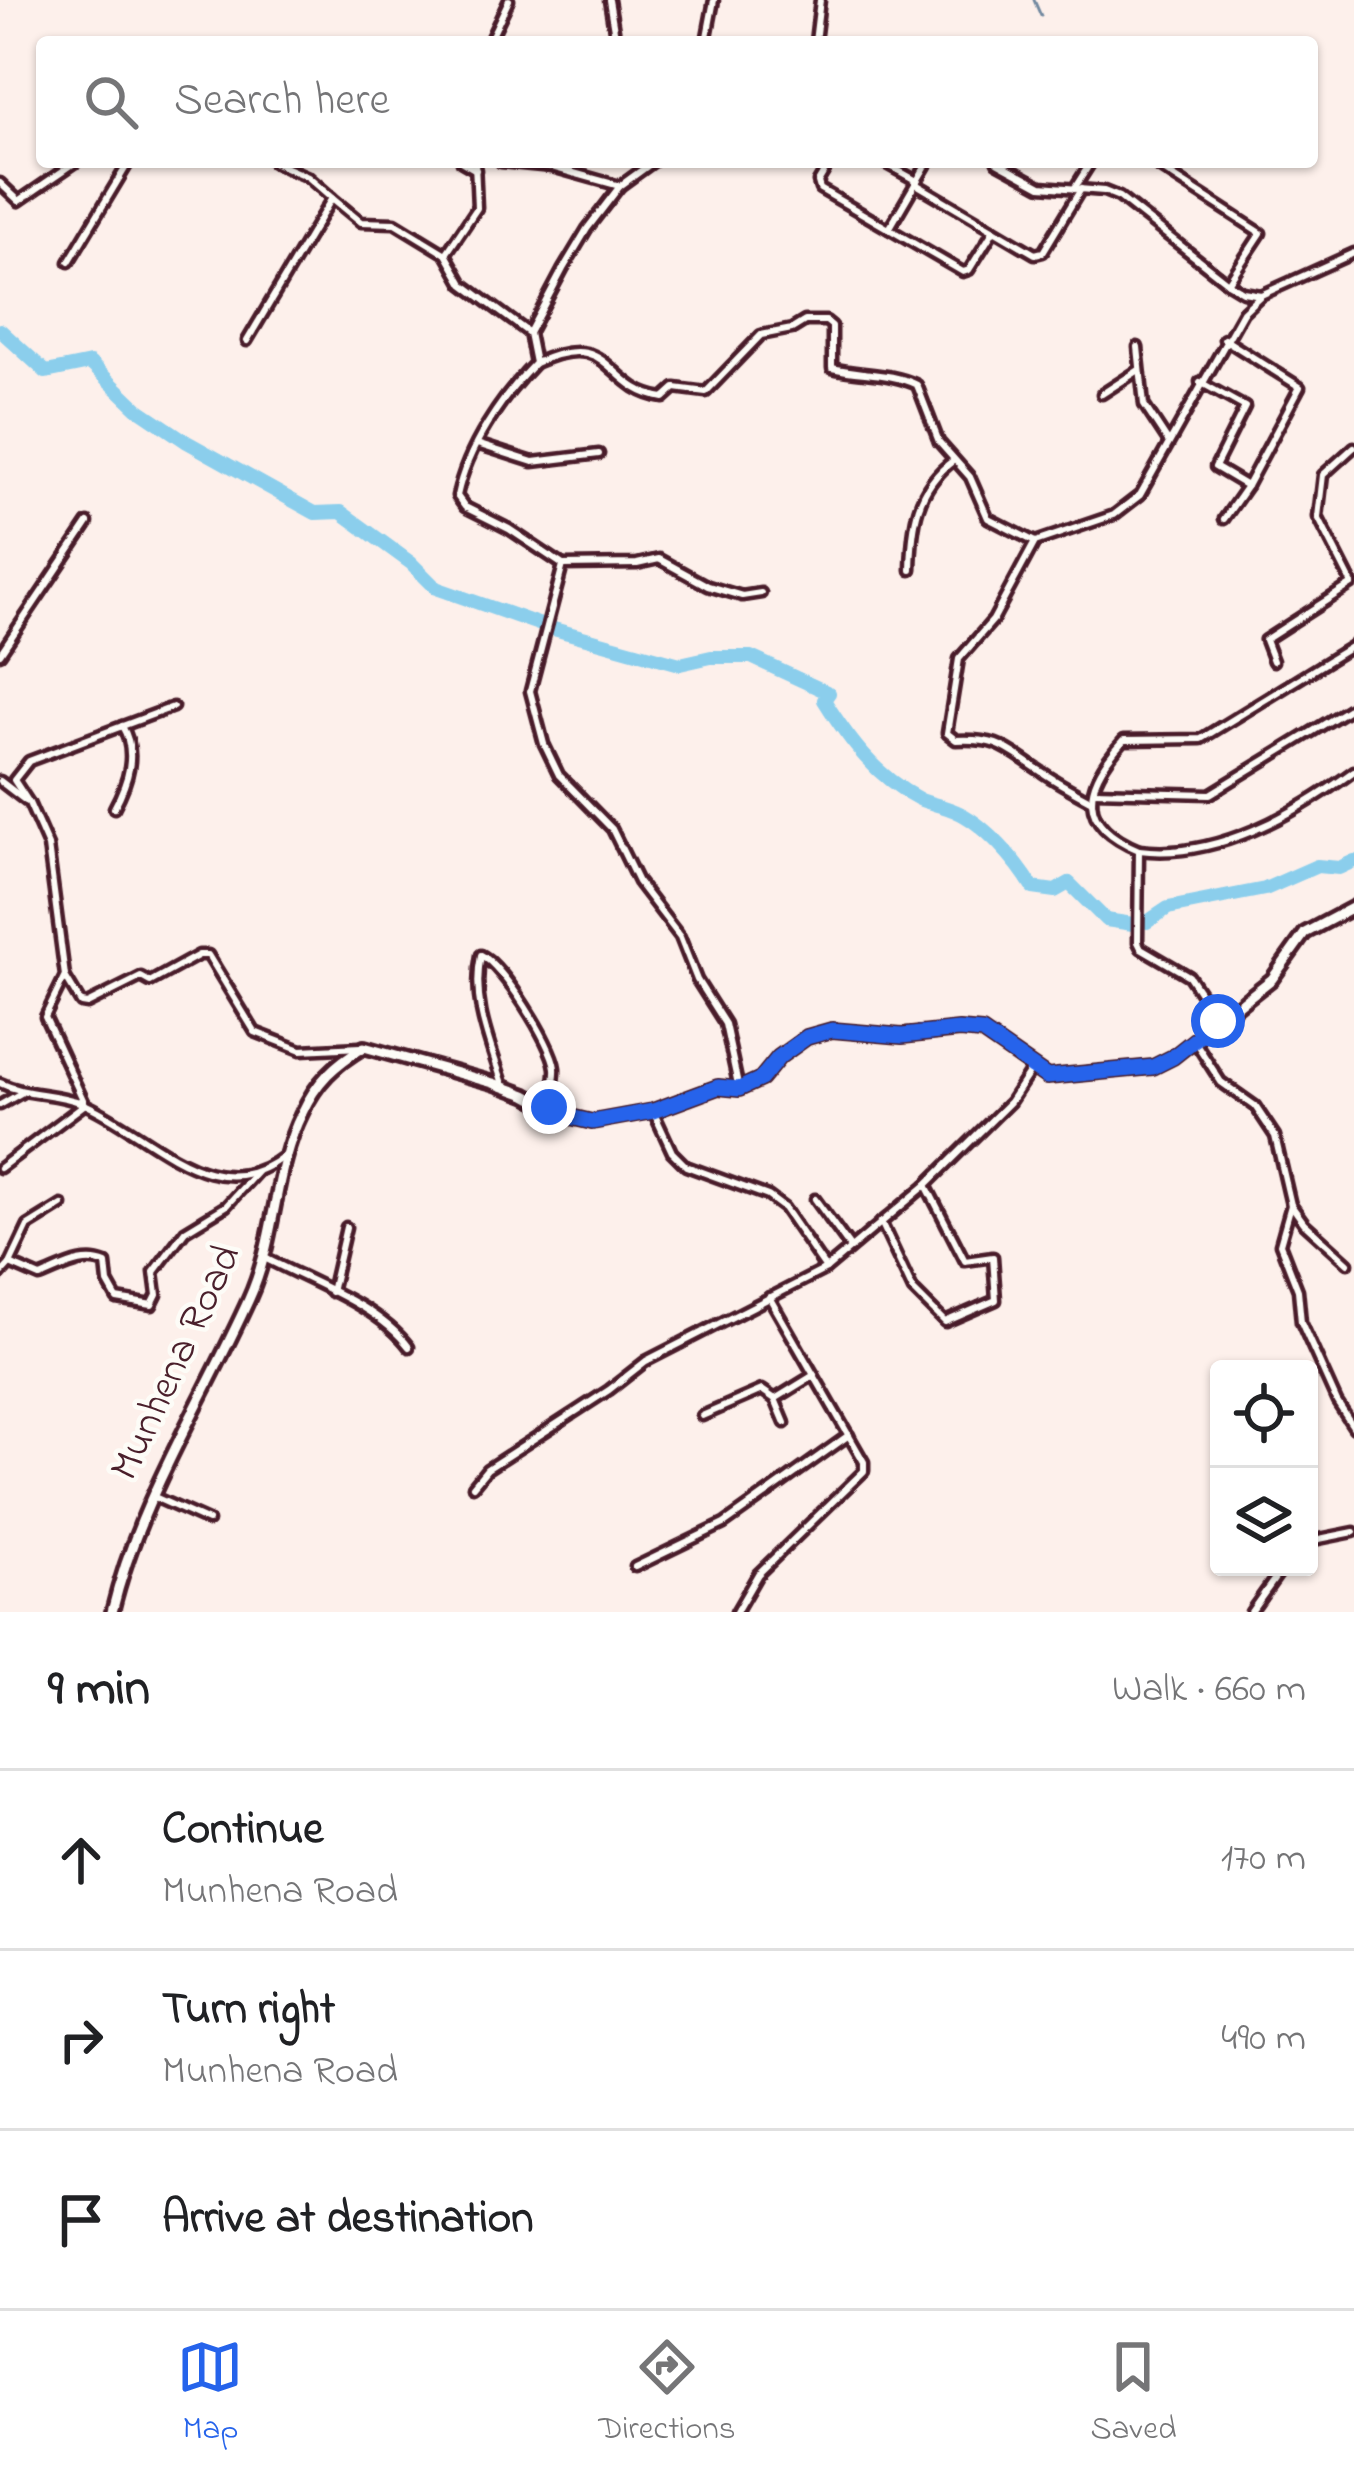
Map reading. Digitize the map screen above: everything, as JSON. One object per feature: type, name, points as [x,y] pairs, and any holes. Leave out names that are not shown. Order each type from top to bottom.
[{"type":"street","points":[[492,36],[509,0]]},
{"type":"street","points":[[609,0],[615,36]]},
{"type":"street","points":[[707,36],[714,0]]},
{"type":"street","points":[[816,36],[820,0]]},
{"type":"street","points":[[0,183],[19,201],[67,168]]},
{"type":"street","points":[[69,262],[125,168]]},
{"type":"street","points":[[287,168],[308,177],[361,222],[395,224],[446,254],[464,284],[529,334]]},
{"type":"street","points":[[446,254],[477,208],[475,168]]},
{"type":"street","points":[[556,168],[620,186]]},
{"type":"street","points":[[535,364],[529,334],[587,229],[620,186],[645,168]]},
{"type":"street","points":[[826,168],[818,182],[820,188],[963,272],[969,270],[994,230]]},
{"type":"street","points":[[893,168],[1035,254],[1043,252],[1088,168]]},
{"type":"street","points":[[889,230],[925,168]]},
{"type":"street","points":[[1008,168],[1041,186],[1119,197],[1228,283],[1262,295]]},
{"type":"street","points":[[1160,168],[1262,233],[1228,283]]},
{"type":"street","points":[[248,341],[332,198]]},
{"type":"street","points":[[1091,801],[1039,771],[1010,747],[983,739],[956,740],[946,733],[959,659],[993,620],[1035,542],[1114,515],[1140,495],[1243,312],[1262,295],[1354,253]]},
{"type":"street","points":[[761,593],[742,596],[708,586],[659,559],[563,566],[465,507],[457,496],[461,478],[514,385],[535,364],[563,351],[588,352],[610,363],[639,394],[664,398],[675,388],[706,392],[761,335],[792,329],[805,321],[826,321],[832,326],[832,368],[901,377],[917,385],[939,442],[970,477],[988,518],[1035,542]]},
{"type":"street","points":[[1224,339],[1300,387],[1224,519]]},
{"type":"street","points":[[1138,347],[1144,405],[1167,440]]},
{"type":"street","points":[[1102,394],[1139,370]]},
{"type":"street","points":[[1200,382],[1245,407],[1215,467],[1247,486]]},
{"type":"street","points":[[477,444],[533,462],[599,454]]},
{"type":"street","points":[[1273,662],[1265,640],[1352,584],[1318,517],[1323,475],[1354,447]]},
{"type":"street","points":[[911,570],[916,508],[930,482],[954,460]]},
{"type":"street","points":[[0,654],[88,523]]},
{"type":"street","points":[[563,566],[530,691],[544,744],[559,775],[612,829],[638,883],[680,937],[698,980],[725,1024],[739,1089]]},
{"type":"street","points":[[1354,645],[1201,739],[1124,740],[1102,763],[1091,801],[1096,824],[1139,850],[1196,845],[1257,831],[1354,770]]},
{"type":"street","points":[[173,706],[29,760],[14,780],[48,846],[65,976],[81,1004],[141,977],[150,982],[208,955],[255,1031],[301,1050],[364,1047],[504,1087],[562,1115],[592,1122],[653,1111],[718,1087],[739,1089],[761,1079],[779,1057],[807,1037],[832,1030],[902,1036],[982,1032],[1047,1077],[1153,1067],[1272,979],[1305,933],[1354,907]]},
{"type":"street","points":[[1094,791],[1210,794],[1354,706]]},
{"type":"street","points":[[114,808],[130,765],[130,739],[122,726]]},
{"type":"street","points":[[0,781],[29,803]]},
{"type":"street","points":[[1139,850],[1138,942],[1189,976],[1218,1021]]},
{"type":"street","points":[[504,1087],[480,1012],[475,982],[481,955],[502,971],[555,1067],[549,1107]]},
{"type":"street","points":[[65,976],[45,1017],[85,1104]]},
{"type":"street","points":[[1194,1040],[1221,1082],[1255,1106],[1275,1136],[1291,1205],[1348,1263]]},
{"type":"street","name":"Munhena Road","points":[[112,1612],[152,1496],[250,1296],[299,1117],[318,1083],[364,1047]]},
{"type":"street","points":[[473,1486],[487,1468],[646,1360],[826,1268],[926,1185],[1010,1102],[1033,1067]]},
{"type":"street","points":[[0,1084],[21,1093],[50,1093],[85,1104],[178,1158],[224,1178],[266,1170],[288,1152]]},
{"type":"street","points":[[0,1105],[21,1093]]},
{"type":"street","points":[[0,1168],[85,1104]]},
{"type":"street","points":[[653,1111],[672,1151],[686,1166],[769,1196],[784,1208],[826,1268]]},
{"type":"street","points":[[10,1264],[40,1276],[72,1262],[99,1259],[106,1264],[108,1283],[117,1299],[152,1305],[158,1295],[154,1271],[185,1231],[226,1206],[257,1172]]},
{"type":"street","points":[[881,1221],[914,1290],[945,1322],[996,1300],[993,1257],[965,1261],[926,1185]]},
{"type":"street","points":[[814,1199],[850,1247]]},
{"type":"street","points":[[0,1275],[28,1226],[62,1205]]},
{"type":"street","points":[[1291,1205],[1280,1244],[1298,1289],[1300,1322],[1337,1402],[1354,1426]]},
{"type":"street","points":[[331,1292],[346,1227]]},
{"type":"street","points":[[263,1257],[356,1303],[394,1328],[409,1347]]},
{"type":"street","points":[[736,1612],[758,1574],[864,1471],[864,1462],[769,1298]]},
{"type":"street","points":[[775,1399],[814,1375]]},
{"type":"street","points":[[702,1416],[763,1390],[775,1399],[785,1424]]},
{"type":"street","points":[[635,1567],[724,1524],[849,1435]]},
{"type":"street","points":[[152,1496],[208,1521]]},
{"type":"street","points":[[1318,1539],[1354,1532]]},
{"type":"street","points":[[1251,1612],[1277,1576]]},
{"type":"waterway","points":[[1034,0],[1041,16]]},
{"type":"waterway","points":[[0,330],[46,372],[90,363],[138,409],[187,442],[315,513],[341,512],[411,563],[436,588],[541,625]]},
{"type":"waterway","points":[[550,628],[680,664],[711,657],[751,657],[829,693],[824,700],[843,729],[890,780],[919,799],[977,824],[1009,855],[1033,888],[1055,891],[1069,883],[1106,920],[1133,924]]},
{"type":"waterway","points":[[1147,922],[1168,908],[1265,889],[1317,866],[1339,868],[1354,861]]},
{"type":"route","points":[[549,1107],[592,1122],[653,1111],[718,1087],[739,1089],[761,1079],[779,1057],[807,1037],[832,1030],[902,1036],[982,1032],[1047,1077],[1153,1067],[1218,1021]]}]
